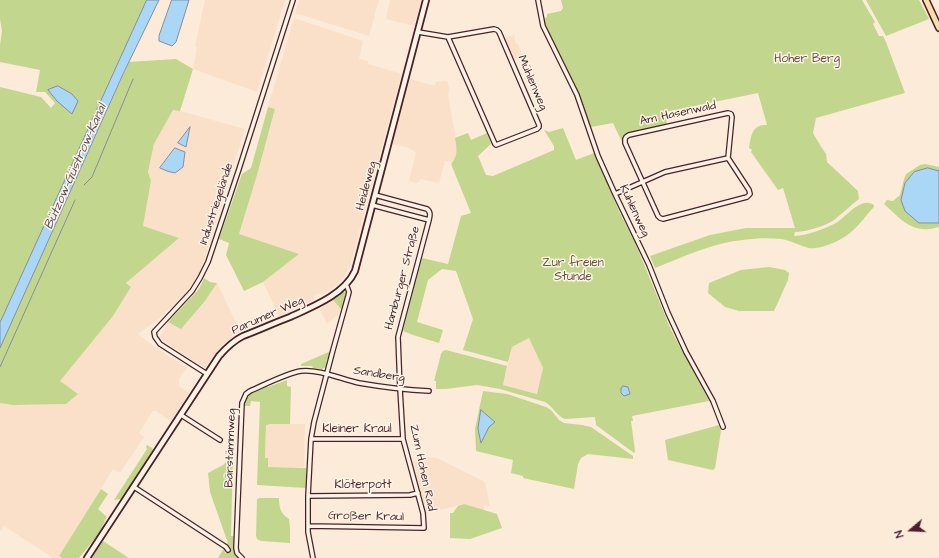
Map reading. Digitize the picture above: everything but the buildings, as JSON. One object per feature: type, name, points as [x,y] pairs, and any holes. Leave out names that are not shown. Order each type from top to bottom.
[{"type":"main road","points":[[926,0],[939,28]]},
{"type":"street","name":"Industriegelände","points":[[207,374],[160,344],[155,337],[154,332],[192,290],[208,262],[293,0]]},
{"type":"street","name":"Heideweg","points":[[346,284],[351,279],[355,271],[426,0]]},
{"type":"street","name":"Kuhlenweg","points":[[538,0],[543,26],[577,96],[598,156],[648,265],[668,313],[686,352],[713,401],[723,427]]},
{"type":"street","name":"Mühlenweg","points":[[418,32],[448,37],[494,29],[497,30],[539,124],[537,129],[496,145],[495,144],[448,37]]},
{"type":"street","name":"Am Hasenwald","points":[[728,113],[731,114],[732,117],[728,158],[749,190],[750,194],[747,197],[663,219],[658,216],[643,182],[625,143],[625,139],[629,135],[728,113]]},
{"type":"street","points":[[615,194],[665,172],[728,158]]},
{"type":"street","points":[[372,205],[429,220],[430,214],[427,209],[375,195]]},
{"type":"street","name":"Hamburger Straße","points":[[400,389],[398,337],[429,220]]},
{"type":"street","name":"Parumer Weg","points":[[88,558],[207,374],[227,347],[243,336],[321,303],[335,294],[346,284]]},
{"type":"street","points":[[313,558],[308,526],[311,439],[314,422],[349,292],[346,284]]},
{"type":"street","name":"Bärstämmweg","points":[[242,558],[237,553],[236,548],[242,403],[244,398],[246,394],[293,373],[307,370],[327,374]]},
{"type":"street","name":"Sandberg","points":[[327,374],[360,383],[400,389],[429,391]]},
{"type":"street","name":"Zum Hohen Rad","points":[[400,389],[403,439],[423,513],[424,528]]},
{"type":"street","points":[[181,414],[220,440]]},
{"type":"street","name":"Kleiner Kraul","points":[[311,439],[403,439]]},
{"type":"street","points":[[134,487],[226,547],[228,550]]},
{"type":"street","name":"Klöterpott","points":[[308,496],[410,495],[418,493]]},
{"type":"street","name":"Großer Kraul","points":[[308,526],[424,528]]},
{"type":"shaded area","points":[[205,0],[285,0],[257,92],[193,69],[197,47],[195,46]]},
{"type":"shaded area","points":[[299,0],[379,0],[369,36],[295,13]]},
{"type":"shaded area","points":[[390,0],[421,1],[414,26],[386,19]]},
{"type":"shaded area","points":[[294,18],[363,41],[359,59],[368,61],[368,64],[399,73],[401,75],[350,266],[343,279],[326,293],[322,295],[319,293],[313,297],[314,300],[279,316],[263,282],[299,254],[239,234],[275,110],[268,107]]},
{"type":"shaded area","points":[[514,35],[516,44],[518,44],[522,55],[513,59],[504,38]]},
{"type":"shaded area","points":[[410,79],[435,86],[436,82],[447,81],[449,88],[448,94],[457,147],[456,157],[452,162],[445,161],[439,183],[421,179],[417,183],[409,181],[416,153],[409,148],[392,144]]},
{"type":"shaded area","points":[[173,109],[245,129],[200,273],[193,284],[175,304],[165,312],[165,314],[138,334],[187,368],[179,379],[179,386],[189,393],[171,421],[156,411],[153,411],[139,433],[144,437],[120,473],[113,469],[58,558],[53,558],[4,526],[1,531],[0,530],[0,403],[13,405],[66,404],[77,394],[59,381],[113,316],[131,287],[126,283],[179,238],[143,226],[151,181],[148,172],[154,144]]},
{"type":"shaded area","points":[[217,283],[240,331],[221,346],[205,368],[159,338],[168,322],[181,328],[205,301]]},
{"type":"shaded area","points":[[332,299],[342,310],[327,324],[320,310]]},
{"type":"shaded area","points":[[529,338],[543,367],[538,394],[503,385],[512,347]]},
{"type":"shaded area","points":[[305,424],[304,467],[268,467],[265,458],[266,425]]},
{"type":"shaded area","points":[[429,457],[437,458],[485,482],[490,506],[483,505],[485,511],[464,504],[426,513],[413,461]]},
{"type":"green space","points":[[0,0],[147,0],[0,323],[0,87],[41,97],[51,108],[55,103],[45,92],[36,92],[40,70],[0,62],[2,31],[0,19]]},
{"type":"green space","name":"Hoher Berg","points":[[561,0],[862,0],[875,22],[873,24],[879,36],[883,36],[886,42],[905,93],[816,118],[813,133],[826,154],[827,162],[858,191],[859,199],[834,220],[810,230],[795,232],[794,236],[811,233],[836,223],[854,208],[864,203],[874,205],[874,207],[847,235],[825,246],[809,248],[782,239],[748,239],[709,247],[655,268],[650,256],[710,235],[746,228],[795,228],[783,188],[778,190],[751,152],[752,150],[749,148],[755,129],[758,126],[767,125],[758,93],[665,112],[667,125],[628,133],[625,135],[622,142],[613,123],[591,127],[579,96],[549,35],[544,19],[547,17],[547,14],[561,11],[563,8]]},
{"type":"green space","points":[[866,0],[919,0],[929,19],[886,36]]},
{"type":"green space","points":[[176,59],[193,69],[180,111],[173,110],[154,144],[148,172],[151,181],[143,226],[179,238],[126,283],[131,287],[113,316],[60,381],[78,394],[66,404],[13,405],[0,403],[0,348],[129,62]]},
{"type":"green space","points":[[268,107],[275,109],[239,234],[299,254],[263,282],[244,291],[226,255],[229,243],[219,239],[242,174],[251,168]]},
{"type":"green space","name":"Zur freien Stunde","points":[[563,128],[576,160],[594,153],[620,213],[634,240],[671,330],[709,401],[632,416],[633,421],[631,421],[634,453],[596,425],[595,417],[565,419],[545,402],[500,389],[477,385],[436,389],[436,381],[434,381],[441,354],[446,350],[507,366],[503,385],[537,394],[543,368],[529,338],[512,347],[508,362],[463,350],[473,319],[456,271],[442,269],[428,280],[417,322],[443,330],[439,343],[403,331],[422,258],[448,264],[461,216],[471,213],[451,164],[455,158],[456,152],[455,138],[468,133],[471,140],[487,133],[491,144],[478,156],[486,175],[493,176],[554,150],[554,146],[544,130],[549,132]]},
{"type":"green space","points":[[925,164],[939,167],[939,227],[927,229],[911,226],[884,204],[887,200],[893,201],[900,195],[906,174],[920,165]]},
{"type":"green space","points":[[769,267],[785,270],[789,273],[788,280],[774,311],[739,311],[725,307],[708,293],[709,283],[741,270]]},
{"type":"green space","points":[[204,278],[210,282],[217,283],[205,301],[181,329],[168,322],[199,289]]},
{"type":"green space","points":[[342,292],[345,292],[346,294],[342,310],[332,299]]},
{"type":"green space","points":[[331,351],[329,359],[327,359],[326,362],[326,367],[322,369],[313,368],[312,366],[301,366],[301,364]]},
{"type":"green space","points":[[287,380],[287,386],[291,387],[290,424],[266,425],[265,458],[268,458],[268,467],[306,468],[306,488],[257,485],[260,402],[251,401],[250,406],[244,406],[245,401],[249,395],[255,391]]},
{"type":"green space","points":[[483,391],[507,394],[546,407],[564,423],[591,427],[633,456],[633,459],[588,454],[581,458],[578,464],[574,489],[523,478],[523,476],[511,473],[513,460],[476,451],[475,429]]},
{"type":"green space","points":[[719,425],[721,431],[715,468],[713,470],[668,460],[665,440]]},
{"type":"green space","points":[[147,445],[153,450],[121,499],[114,500],[147,449]]},
{"type":"green space","points":[[233,455],[231,536],[234,536],[234,551],[238,558],[218,558],[224,548],[225,553],[230,552],[231,550],[230,546],[225,544],[228,543],[210,492],[208,473],[223,465]]},
{"type":"green space","points":[[101,489],[108,494],[98,509],[107,517],[102,529],[79,558],[62,558],[59,556]]},
{"type":"green space","points":[[279,498],[281,510],[289,519],[290,543],[261,541],[257,539],[257,499]]},
{"type":"green space","points":[[464,504],[497,514],[502,528],[470,539],[450,538],[450,513],[453,513],[458,506]]},
{"type":"green space","points":[[103,541],[129,558],[92,558]]},
{"type":"water","name":"Bützow-Güstrow-Kanal","points":[[147,0],[159,0],[124,72],[0,348],[0,323]]},
{"type":"water","points":[[172,0],[189,0],[176,42],[172,46],[159,41],[159,36]]},
{"type":"water","points":[[58,86],[72,94],[78,101],[72,114],[57,101],[48,90]]},
{"type":"water","points":[[190,127],[186,147],[178,143]]},
{"type":"water","points":[[175,148],[185,152],[183,167],[175,173],[160,168]]},
{"type":"water","points":[[928,168],[939,171],[939,223],[919,223],[905,211],[901,200],[905,183],[914,172]]},
{"type":"water","points":[[623,386],[628,387],[630,394],[624,396],[621,393]]},
{"type":"water","points":[[481,410],[495,422],[489,427],[481,443],[478,429]]},
{"type":"waterway","points":[[84,185],[92,177],[133,79]]},
{"type":"waterway","name":"Bützow-Güstrow-Kanal","points":[[0,367],[75,200]]}]
